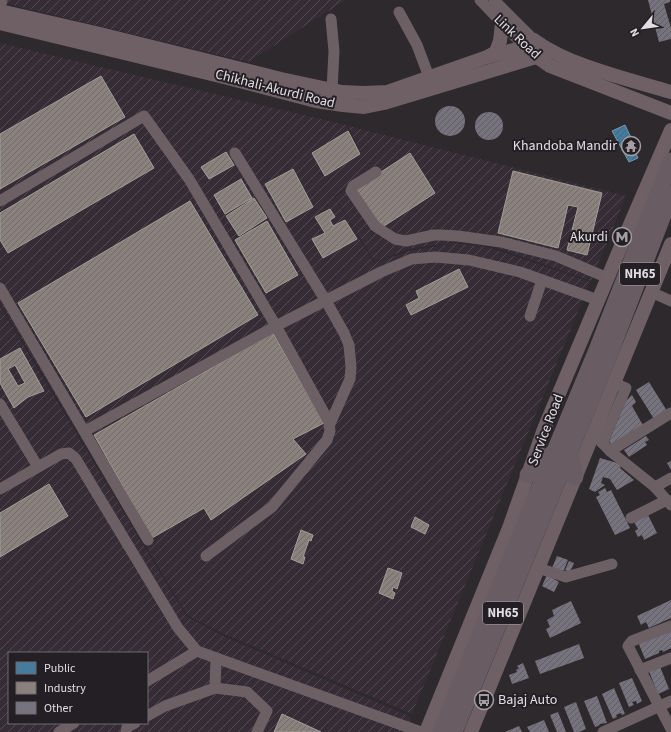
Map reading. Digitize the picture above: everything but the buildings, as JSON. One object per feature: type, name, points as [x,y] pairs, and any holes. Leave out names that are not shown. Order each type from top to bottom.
[{"type":"highway","name":"NH65","points":[[562,452],[597,350],[671,161]]},
{"type":"highway","name":"NH65","points":[[440,731],[562,452],[609,355],[671,194]]},
{"type":"highway","points":[[528,475],[562,452],[575,477]]},
{"type":"main road","name":"Chikhali-Akurdi Road","points":[[0,10],[281,79],[332,90],[364,93],[387,92],[529,44]]},
{"type":"main road","name":"Chikhali-Akurdi Road","points":[[0,23],[216,75],[316,101],[364,107],[384,103],[541,53]]},
{"type":"main road","points":[[487,57],[496,52],[500,41],[502,24]]},
{"type":"main road","name":"Link Road","points":[[529,44],[541,53],[550,66],[671,113]]},
{"type":"main road","name":"Link Road","points":[[541,53],[671,92]]},
{"type":"main road","name":"Service Road","points":[[440,731],[544,430],[654,167],[671,130]]},
{"type":"main road","points":[[471,732],[575,477],[602,443],[614,383],[671,244]]},
{"type":"street","points":[[0,10],[2,0]]},
{"type":"street","name":"Link Road","points":[[480,0],[502,24],[529,44]]},
{"type":"street","name":"Link Road","points":[[494,0],[529,44]]},
{"type":"street","points":[[399,12],[417,45],[429,77]]},
{"type":"street","points":[[331,19],[334,51],[332,90]]},
{"type":"street","points":[[0,201],[144,116],[189,179],[276,326],[328,422],[330,431],[327,440],[272,507],[206,556]]},
{"type":"street","points":[[235,153],[326,300],[349,345],[351,360],[350,379],[329,426]]},
{"type":"street","points":[[376,172],[353,186],[352,191],[375,226],[395,239],[406,241],[441,235],[501,242],[556,256],[608,278]]},
{"type":"street","points":[[86,431],[276,326],[381,272],[412,259],[435,257],[469,260],[520,272],[598,300]]},
{"type":"street","points":[[530,316],[542,280]]},
{"type":"street","points":[[0,288],[86,431],[148,540]]},
{"type":"street","points":[[651,292],[671,301]]},
{"type":"street","points":[[0,404],[38,467]]},
{"type":"street","points":[[631,518],[669,502],[655,487],[602,443],[671,413]]},
{"type":"street","points":[[0,489],[61,454],[69,453],[76,459],[178,628],[197,651],[421,732]]},
{"type":"street","points":[[655,487],[671,478]]},
{"type":"street","points":[[538,568],[566,577],[612,564]]},
{"type":"street","points":[[671,626],[632,641],[628,646],[671,728]]},
{"type":"street","points":[[148,679],[197,651]]},
{"type":"street","points":[[215,688],[216,658]]},
{"type":"street","points":[[640,670],[671,658]]},
{"type":"street","points":[[148,715],[165,706],[215,688],[247,692],[267,711],[257,732]]},
{"type":"street","points":[[603,732],[671,701]]},
{"type":"street","points":[[59,732],[72,724]]},
{"type":"shaded area","points":[[0,0],[346,0],[248,62],[0,2]]},
{"type":"shaded area","points":[[0,43],[346,125],[369,169],[348,126],[626,196],[591,281],[489,245],[454,242],[408,249],[375,262],[335,197],[365,176],[334,196],[374,263],[409,251],[454,243],[488,247],[590,282],[412,714],[224,634],[187,615],[0,303]]},
{"type":"shaded area","points":[[0,306],[186,616],[223,636],[411,717],[405,732],[0,732]]},
{"type":"place","name":"Khandoba Mandir","points":[[631,146]]},
{"type":"place","name":"Akurdi","points":[[622,237]]},
{"type":"place","name":"Bajaj Auto","points":[[484,700]]}]
